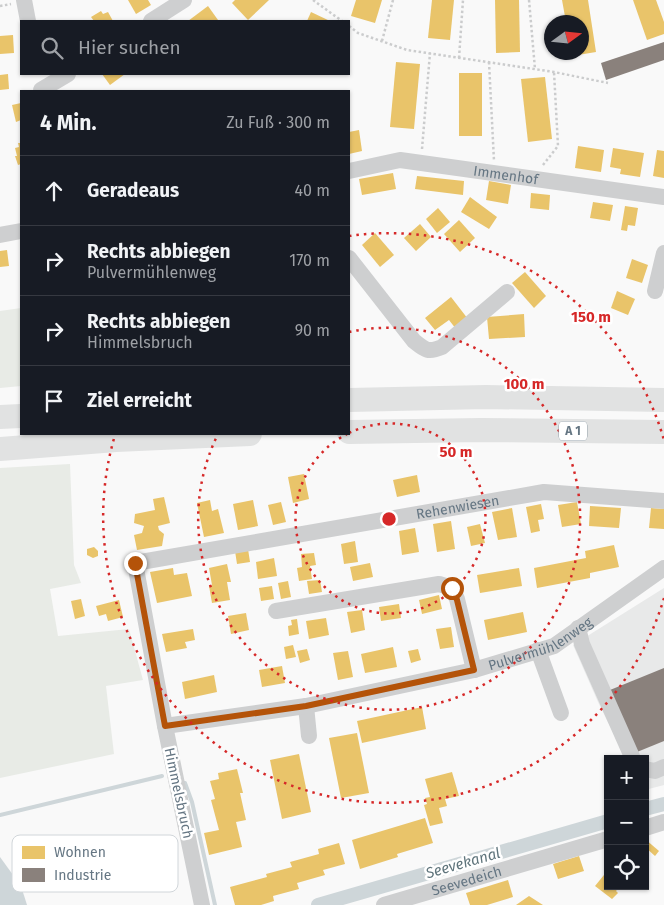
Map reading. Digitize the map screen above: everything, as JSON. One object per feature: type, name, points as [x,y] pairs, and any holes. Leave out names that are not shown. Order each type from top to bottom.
[{"type":"highway","points":[[350,400],[486,397],[664,400]]},
{"type":"highway","points":[[0,417],[20,416]]},
{"type":"highway","name":"A 1","points":[[350,432],[481,430],[664,432]]},
{"type":"highway","points":[[0,449],[116,440],[228,435]]},
{"type":"street","points":[[24,0],[28,20]]},
{"type":"street","points":[[153,20],[184,0]]},
{"type":"street","points":[[38,75],[41,90]]},
{"type":"street","points":[[43,90],[66,75]]},
{"type":"street","name":"Immenhof","points":[[350,171],[400,160],[664,198]]},
{"type":"street","points":[[0,235],[20,231]]},
{"type":"street","points":[[654,290],[664,253]]},
{"type":"street","points":[[350,259],[414,341],[425,350],[434,350],[442,347],[507,292]]},
{"type":"street","name":"Rehenwiesen","points":[[135,563],[544,492],[664,501]]},
{"type":"street","name":"Himmelsbruch","points":[[135,563],[165,726],[202,905]]},
{"type":"street","name":"Pulvermühlenweg","points":[[165,726],[306,706],[474,670],[554,646],[664,568]]},
{"type":"street","points":[[276,611],[439,584],[452,588],[457,600],[474,670]]},
{"type":"street","points":[[578,628],[582,644],[631,755]]},
{"type":"street","points":[[538,650],[561,713]]},
{"type":"street","points":[[306,706],[309,736]]},
{"type":"street","points":[[649,769],[655,771],[664,767]]},
{"type":"street","points":[[649,827],[664,822]]},
{"type":"street","name":"Seevedeich","points":[[384,905],[604,840]]},
{"type":"path","points":[[313,0],[341,20]]},
{"type":"path","points":[[382,41],[393,0]]},
{"type":"path","points":[[459,58],[463,0]]},
{"type":"path","points":[[529,0],[534,69]]},
{"type":"path","points":[[350,27],[358,33],[407,50],[554,72],[608,83]]},
{"type":"path","points":[[421,163],[430,53]]},
{"type":"path","points":[[489,62],[494,174]]},
{"type":"path","points":[[531,179],[558,146],[554,72]]},
{"type":"shaded area","points":[[20,308],[20,386],[0,388],[0,311]]},
{"type":"shaded area","points":[[70,464],[74,565],[81,583],[50,589],[58,636],[129,629],[143,680],[106,686],[114,754],[0,778],[0,468]]},
{"type":"shaded area","points":[[664,588],[664,785],[649,789],[649,755],[624,755],[573,645]]},
{"type":"shaded area","points":[[0,857],[12,874],[12,892],[23,892],[27,905],[0,905]]},
{"type":"building: Wohnen","points":[[128,0],[148,0],[151,5],[136,14]]},
{"type":"building: Wohnen","points":[[235,0],[269,0],[248,20],[232,3]]},
{"type":"building: Wohnen","points":[[356,0],[382,0],[375,23],[351,16]]},
{"type":"building: Wohnen","points":[[432,0],[454,0],[450,40],[428,38]]},
{"type":"building: Wohnen","points":[[495,0],[519,0],[520,52],[496,53]]},
{"type":"building: Wohnen","points":[[562,0],[588,0],[596,52],[589,53],[589,15],[565,15]]},
{"type":"building: Wohnen","points":[[633,0],[656,0],[664,22],[664,34],[647,40]]},
{"type":"building: Wohnen","points":[[208,6],[218,20],[189,20]]},
{"type":"building: Wohnen","points":[[101,11],[103,14],[108,12],[112,20],[93,20],[91,17]]},
{"type":"building: Wohnen","points":[[311,12],[328,20],[307,20]]},
{"type":"building: Wohnen","points":[[13,35],[14,53],[0,54],[0,36]]},
{"type":"building: Wohnen","points":[[396,62],[420,64],[414,129],[390,127]]},
{"type":"building: Wohnen","points":[[459,73],[482,73],[482,136],[459,136]]},
{"type":"building: Wohnen","points":[[8,74],[9,89],[0,90],[0,75]]},
{"type":"building: Wohnen","points":[[103,75],[124,75],[110,85]]},
{"type":"building: Wohnen","points":[[545,77],[552,139],[528,142],[521,79]]},
{"type":"building: Wohnen","points":[[20,103],[20,120],[16,122],[12,105]]},
{"type":"building: Wohnen","points":[[359,130],[362,151],[350,154],[350,132]]},
{"type":"building: Wohnen","points":[[18,143],[20,143],[20,164],[18,165],[15,148],[19,147]]},
{"type":"building: Wohnen","points":[[578,146],[604,150],[601,172],[575,168]]},
{"type":"building: Wohnen","points":[[613,148],[644,153],[640,177],[620,174],[621,169],[610,167]]},
{"type":"building: Wohnen","points":[[657,150],[664,151],[664,178],[653,176]]},
{"type":"building: Wohnen","points":[[393,173],[396,189],[362,195],[359,179]]},
{"type":"building: Wohnen","points":[[417,176],[464,181],[463,195],[415,189]]},
{"type":"building: Wohnen","points":[[489,181],[511,185],[508,204],[486,200]]},
{"type":"building: Wohnen","points":[[531,193],[550,195],[549,210],[530,208]]},
{"type":"building: Wohnen","points":[[470,197],[497,217],[489,229],[461,212]]},
{"type":"building: Wohnen","points":[[593,202],[613,205],[610,221],[590,218]]},
{"type":"building: Wohnen","points":[[625,206],[638,208],[635,226],[628,225],[627,231],[621,230]]},
{"type":"building: Wohnen","points":[[438,208],[450,222],[437,233],[426,219]]},
{"type":"building: Wohnen","points":[[459,220],[475,238],[460,252],[444,234]]},
{"type":"building: Wohnen","points":[[420,224],[431,237],[416,251],[404,238]]},
{"type":"building: Wohnen","points":[[375,233],[394,255],[380,267],[362,245]]},
{"type":"building: Wohnen","points":[[7,250],[9,266],[0,267],[0,251]]},
{"type":"building: Wohnen","points":[[632,259],[648,265],[642,283],[626,278]]},
{"type":"building: Wohnen","points":[[525,272],[546,296],[534,308],[512,283]]},
{"type":"building: Wohnen","points":[[617,291],[635,299],[628,315],[611,308]]},
{"type":"building: Wohnen","points":[[451,297],[468,319],[456,329],[449,320],[435,330],[425,318]]},
{"type":"building: Wohnen","points":[[524,314],[525,337],[489,339],[487,317]]},
{"type":"building: Wohnen","points":[[304,474],[309,499],[293,503],[288,477]]},
{"type":"building: Wohnen","points":[[417,475],[420,492],[397,497],[393,480]]},
{"type":"building: Wohnen","points":[[164,497],[170,523],[158,526],[159,530],[164,534],[162,546],[137,550],[134,535],[142,533],[144,526],[134,523],[135,514],[155,510],[153,499]]},
{"type":"building: Wohnen","points":[[210,500],[212,511],[218,509],[224,533],[204,537],[197,503]]},
{"type":"building: Wohnen","points":[[253,500],[258,526],[238,530],[233,504]]},
{"type":"building: Wohnen","points":[[281,502],[286,522],[273,525],[268,505]]},
{"type":"building: Wohnen","points":[[577,502],[581,524],[562,527],[558,505]]},
{"type":"building: Wohnen","points":[[541,504],[544,519],[538,520],[540,531],[531,533],[526,507]]},
{"type":"building: Wohnen","points":[[590,506],[621,508],[619,528],[589,526]]},
{"type":"building: Wohnen","points":[[512,508],[517,537],[498,540],[492,512]]},
{"type":"building: Wohnen","points":[[651,508],[664,509],[664,529],[649,528]]},
{"type":"building: Wohnen","points":[[451,521],[455,549],[437,552],[433,524]]},
{"type":"building: Wohnen","points":[[480,524],[485,543],[471,546],[467,527]]},
{"type":"building: Wohnen","points":[[415,528],[419,552],[402,555],[399,531]]},
{"type":"building: Wohnen","points":[[355,541],[358,562],[344,564],[341,544]]},
{"type":"building: Wohnen","points":[[614,545],[619,567],[590,573],[590,578],[537,588],[534,568],[586,558],[585,551]]},
{"type":"building: Wohnen","points":[[94,547],[98,551],[98,556],[93,558],[87,555],[87,549]]},
{"type":"building: Wohnen","points":[[248,549],[250,562],[237,564],[235,551]]},
{"type":"building: Wohnen","points":[[314,553],[316,565],[310,566],[312,579],[299,581],[297,568],[302,567],[301,554]]},
{"type":"building: Wohnen","points":[[274,558],[277,576],[258,579],[256,562]]},
{"type":"building: Wohnen","points":[[370,563],[373,577],[353,581],[350,567]]},
{"type":"building: Wohnen","points":[[227,564],[231,582],[227,582],[230,600],[212,603],[209,586],[212,585],[209,568]]},
{"type":"building: Wohnen","points":[[173,568],[174,575],[187,573],[192,596],[157,603],[150,572]]},
{"type":"building: Wohnen","points":[[519,568],[522,586],[480,593],[477,575]]},
{"type":"building: Wohnen","points":[[320,580],[322,592],[309,594],[307,581]]},
{"type":"building: Wohnen","points":[[288,581],[291,597],[281,599],[278,583]]},
{"type":"building: Wohnen","points":[[272,586],[274,599],[261,601],[259,588]]},
{"type":"building: Wohnen","points":[[439,595],[442,609],[422,614],[419,600]]},
{"type":"building: Wohnen","points":[[81,599],[85,616],[75,619],[71,601]]},
{"type":"building: Wohnen","points":[[119,600],[123,617],[108,621],[106,614],[99,616],[96,606]]},
{"type":"building: Wohnen","points":[[399,604],[401,618],[381,621],[379,607]]},
{"type":"building: Wohnen","points":[[362,610],[365,630],[351,633],[347,612]]},
{"type":"building: Wohnen","points":[[523,612],[527,632],[488,640],[484,620]]},
{"type":"building: Wohnen","points":[[246,613],[249,630],[231,634],[228,616]]},
{"type":"building: Wohnen","points":[[326,618],[329,635],[309,639],[306,621]]},
{"type":"building: Wohnen","points":[[297,619],[299,634],[289,636],[288,626],[292,625],[291,620]]},
{"type":"building: Wohnen","points":[[451,627],[454,647],[440,649],[436,629]]},
{"type":"building: Wohnen","points":[[193,629],[195,640],[185,642],[187,648],[166,652],[162,634]]},
{"type":"building: Wohnen","points":[[293,645],[296,657],[286,659],[284,647]]},
{"type":"building: Wohnen","points":[[393,647],[397,667],[365,673],[361,654]]},
{"type":"building: Wohnen","points":[[307,649],[310,660],[300,663],[297,651]]},
{"type":"building: Wohnen","points":[[418,649],[421,660],[411,663],[408,651]]},
{"type":"building: Wohnen","points":[[348,651],[353,677],[338,680],[333,653]]},
{"type":"building: Wohnen","points":[[282,666],[285,683],[262,687],[259,670]]},
{"type":"building: Wohnen","points":[[214,675],[217,692],[185,699],[182,682]]},
{"type":"building: Wohnen","points":[[422,707],[426,729],[362,743],[357,721]]},
{"type":"building: Wohnen","points":[[357,733],[369,793],[341,798],[329,738]]},
{"type":"building: Wohnen","points":[[299,754],[311,812],[282,819],[270,760]]},
{"type":"building: Wohnen","points":[[237,769],[243,793],[240,793],[246,820],[236,822],[242,847],[209,855],[204,833],[219,830],[211,800],[215,799],[210,781],[219,779],[218,773]]},
{"type":"building: Wohnen","points":[[452,772],[459,796],[445,799],[447,806],[439,808],[443,823],[430,826],[424,805],[427,804],[425,798],[430,797],[425,779]]},
{"type":"building: Wohnen","points":[[425,818],[433,843],[397,854],[398,857],[360,869],[352,840]]},
{"type":"building: Wohnen","points":[[649,842],[659,851],[655,856],[649,851]]},
{"type":"building: Wohnen","points":[[339,843],[345,864],[323,870],[325,875],[297,883],[299,889],[273,896],[274,901],[261,905],[235,905],[230,887],[267,877],[266,874],[292,867],[290,862],[319,854],[318,849]]},
{"type":"building: Wohnen","points":[[579,856],[584,871],[558,879],[553,864]]},
{"type":"building: Wohnen","points":[[604,875],[604,890],[617,890],[618,893],[612,899],[595,886]]},
{"type":"building: Wohnen","points":[[508,880],[513,897],[487,905],[470,905],[466,893]]},
{"type":"building: Wohnen","points":[[529,896],[543,905],[516,905]]},
{"type":"building: Industrie","points":[[664,42],[664,60],[606,80],[601,63]]},
{"type":"building: Industrie","points":[[664,668],[664,741],[637,752],[610,690]]},
{"type":"waterway","points":[[0,815],[162,776]]},
{"type":"waterway","points":[[185,783],[192,802],[215,905]]},
{"type":"waterway","name":"Seevekanal","points":[[649,808],[664,804]]},
{"type":"waterway","name":"Seevekanal","points":[[318,905],[604,822]]},
{"type":"route","points":[[135,563],[165,726],[306,706],[474,670],[457,600],[452,588]]}]
